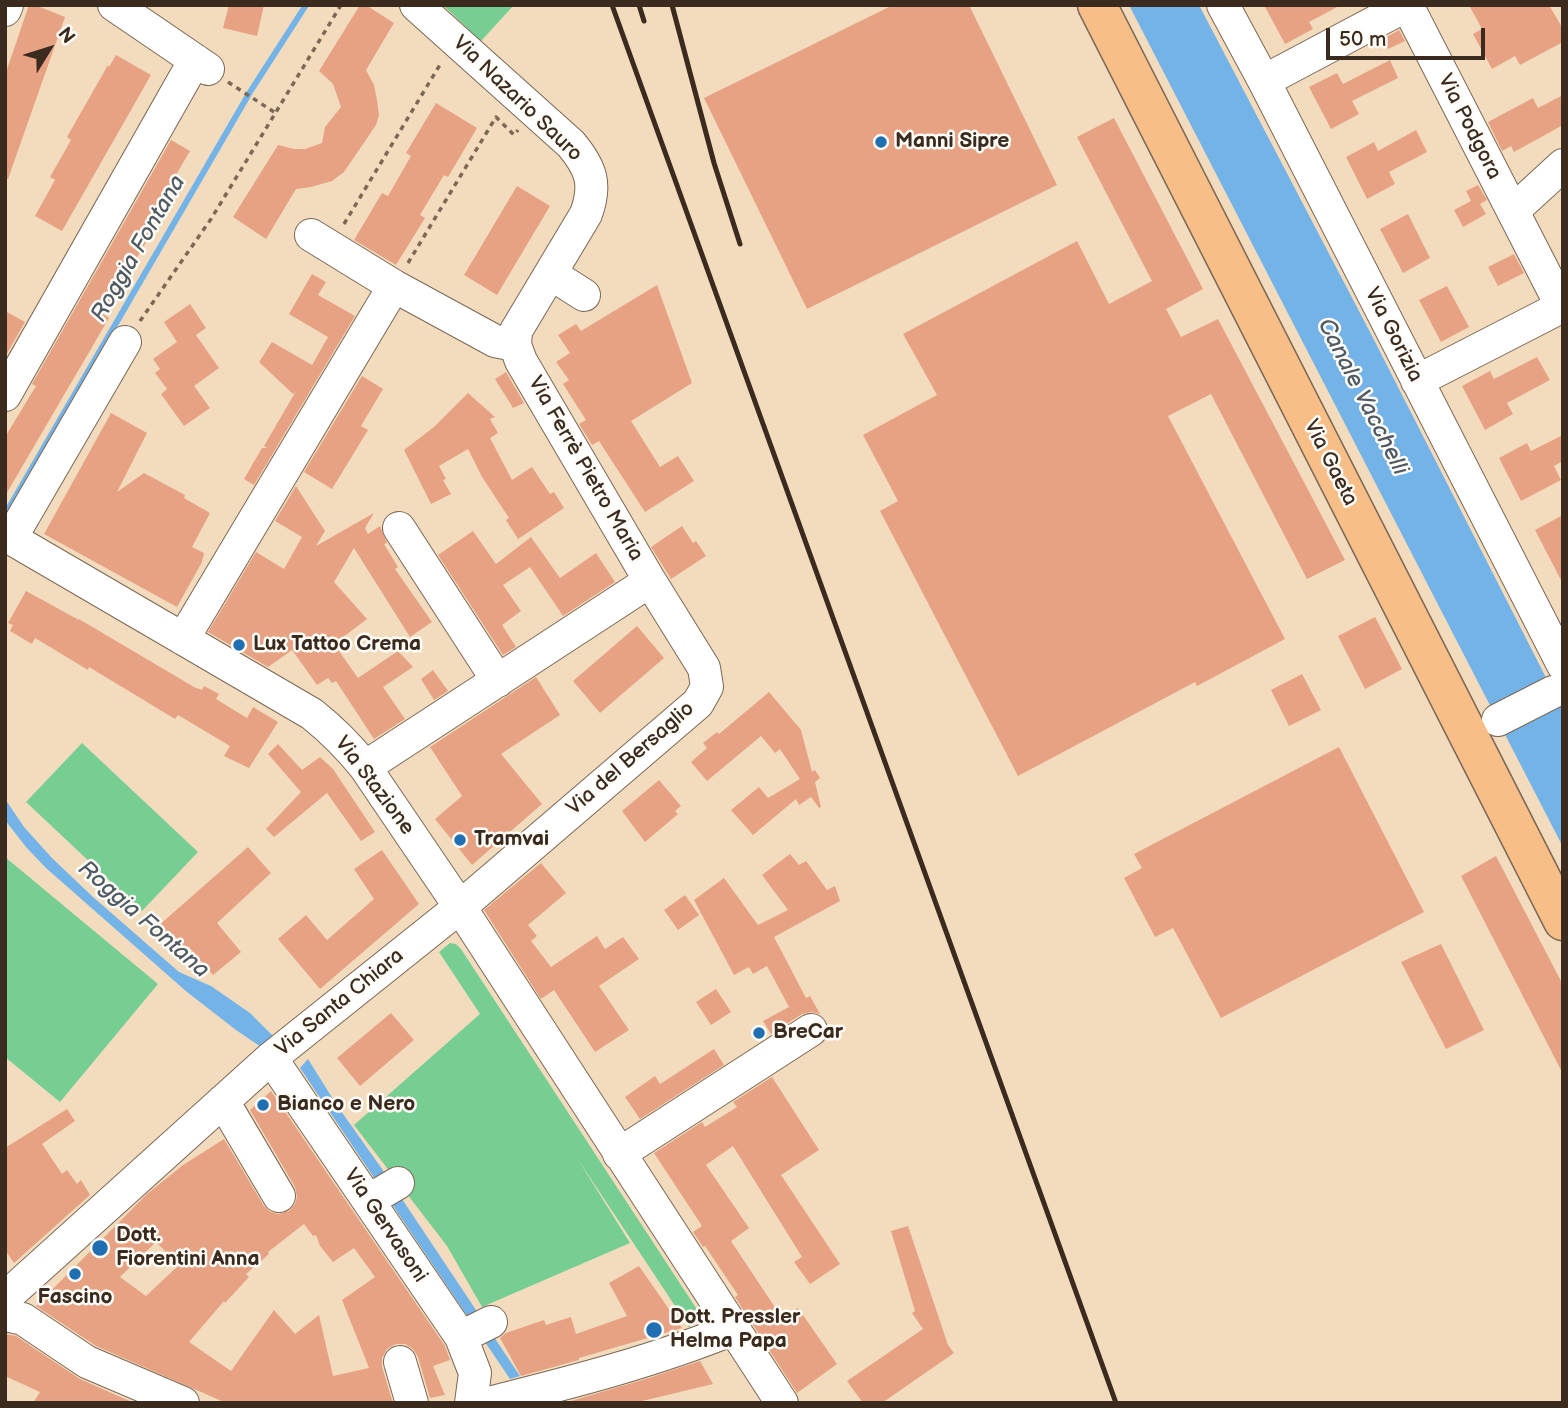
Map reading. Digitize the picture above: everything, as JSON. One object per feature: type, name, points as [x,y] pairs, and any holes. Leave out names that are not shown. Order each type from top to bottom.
[{"type":"main road","name":"Via Gaeta","points":[[1097,5],[1563,921]]},
{"type":"street","points":[[5,10],[7,5]]},
{"type":"street","points":[[5,395],[202,65],[114,5]]},
{"type":"street","name":"Via Nazario Sauro","points":[[416,5],[571,144],[588,169],[592,198],[586,214],[516,331],[515,345]]},
{"type":"street","name":"Via Gorizia","points":[[1223,5],[1417,381],[1558,679]]},
{"type":"street","points":[[1264,81],[1407,5]]},
{"type":"street","name":"Via Podgora","points":[[1407,5],[1562,307]]},
{"type":"street","points":[[1513,211],[1563,165]]},
{"type":"street","points":[[321,241],[394,286],[495,341],[515,345]]},
{"type":"street","points":[[551,274],[584,295]]},
{"type":"street","points":[[183,639],[394,286]]},
{"type":"street","points":[[1417,381],[1562,307]]},
{"type":"street","name":"Via Stazione","points":[[125,342],[8,537],[312,714],[335,732],[365,767],[460,907],[782,1403]]},
{"type":"street","name":"Via Ferrè Pietro Maria","points":[[365,767],[650,581],[521,361],[515,345]]},
{"type":"street","points":[[399,528],[498,681]]},
{"type":"street","name":"Via del Bersaglio","points":[[460,907],[698,703],[707,687],[704,668],[650,581]]},
{"type":"street","points":[[1498,720],[1558,679]]},
{"type":"street","name":"Via Santa Chiara","points":[[10,1306],[271,1058],[460,907]]},
{"type":"street","points":[[620,1154],[811,1030]]},
{"type":"street","name":"Via Gervasoni","points":[[271,1058],[461,1337],[475,1373],[471,1403]]},
{"type":"street","points":[[223,1101],[279,1196]]},
{"type":"street","points":[[367,1199],[398,1183]]},
{"type":"street","points":[[10,1306],[87,1362],[183,1403]]},
{"type":"street","points":[[461,1337],[491,1322]]},
{"type":"street","points":[[489,1403],[589,1391],[733,1329]]},
{"type":"street","points":[[400,1362],[412,1403]]},
{"type":"path","points":[[125,342],[212,219],[341,5]]},
{"type":"path","points":[[321,241],[439,66],[459,43]]},
{"type":"path","points":[[202,65],[277,114]]},
{"type":"path","points":[[394,286],[496,117],[514,135],[533,111]]},
{"type":"green space","points":[[443,5],[514,5],[481,41]]},
{"type":"green space","points":[[82,743],[198,852],[142,911],[26,802]]},
{"type":"green space","points":[[5,857],[158,984],[60,1102],[5,1057]]},
{"type":"green space","points":[[450,943],[461,949],[698,1311],[697,1322],[689,1327],[577,1158],[630,1243],[482,1307],[447,1246],[354,1125],[480,1014],[439,952]]},
{"type":"water","name":"Canale Vacchelli","points":[[1129,5],[1199,5],[1371,334],[1563,711],[1563,847]]},
{"type":"water","points":[[5,799],[24,827],[93,897],[179,972],[211,986],[250,1013],[275,1038],[264,1049],[236,1030],[187,992],[46,868],[5,820]]},
{"type":"water","points":[[308,1059],[520,1376],[510,1379],[300,1068]]},
{"type":"building","points":[[29,5],[65,17],[8,179],[5,179],[5,75]]},
{"type":"building","points":[[229,5],[264,5],[257,36],[223,28]]},
{"type":"building","points":[[360,5],[366,5],[394,23],[366,70],[374,85],[377,100],[379,115],[376,125],[344,172],[332,181],[296,189],[266,239],[233,217],[278,145],[305,149],[322,143],[325,127],[341,107],[333,84],[319,71]]},
{"type":"building","name":"Manni Sipre","points":[[893,5],[969,5],[1057,185],[807,309],[704,98]]},
{"type":"building","points":[[1264,5],[1341,5],[1309,22],[1313,29],[1285,44]]},
{"type":"building","points":[[1469,5],[1549,5],[1563,29],[1563,42],[1520,65],[1515,56],[1492,69],[1473,34],[1482,29]]},
{"type":"building","points":[[1399,30],[1405,41],[1388,49],[1383,39]]},
{"type":"building","points":[[116,55],[151,75],[62,231],[35,216],[55,180],[50,177],[71,140],[67,137]]},
{"type":"building","points":[[1390,60],[1398,78],[1352,101],[1359,114],[1331,129],[1309,87],[1337,73],[1343,84]]},
{"type":"building","points":[[1563,95],[1563,125],[1514,152],[1511,146],[1502,151],[1488,122],[1533,98],[1538,108]]},
{"type":"building","points":[[436,103],[477,128],[448,177],[444,175],[420,215],[425,218],[396,265],[354,240],[382,193],[388,196],[411,156],[406,153]]},
{"type":"building","points":[[1114,118],[1203,289],[1166,309],[1181,337],[1218,319],[1345,560],[1307,579],[1211,394],[1168,416],[1285,639],[1197,686],[1195,682],[1018,776],[880,511],[898,501],[863,435],[937,395],[903,334],[1077,241],[1109,304],[1152,281],[1077,137]]},
{"type":"building","points":[[1416,130],[1427,152],[1389,172],[1395,184],[1367,199],[1346,157],[1374,142],[1378,151]]},
{"type":"building","points":[[171,140],[190,151],[156,209],[163,214],[103,314],[109,318],[5,496],[5,437],[36,386],[32,384]]},
{"type":"building","points":[[1478,185],[1487,200],[1480,204],[1486,214],[1463,227],[1454,210],[1471,201],[1466,191]]},
{"type":"building","points":[[517,186],[550,206],[497,295],[464,275]]},
{"type":"building","points":[[1408,214],[1430,258],[1403,273],[1380,229]]},
{"type":"building","points":[[1514,254],[1524,273],[1498,286],[1488,267]]},
{"type":"building","points":[[312,274],[326,282],[318,295],[355,316],[254,485],[244,479],[262,448],[267,448],[264,446],[296,391],[293,394],[259,362],[272,342],[312,365],[328,337],[289,314]]},
{"type":"building","points":[[657,285],[692,383],[631,421],[660,467],[678,456],[694,481],[645,512],[599,441],[592,445],[579,424],[586,420],[563,384],[569,380],[556,362],[570,353],[558,335],[576,324],[581,331]]},
{"type":"building","points":[[1447,286],[1469,327],[1441,342],[1419,300]]},
{"type":"building","points":[[190,304],[206,328],[196,335],[219,368],[194,386],[210,408],[184,426],[161,394],[167,389],[155,373],[160,369],[153,359],[177,342],[164,322]]},
{"type":"building","points":[[5,311],[25,322],[5,357]]},
{"type":"building","points":[[1537,357],[1550,380],[1507,403],[1513,414],[1485,430],[1462,386],[1490,371],[1494,379]]},
{"type":"building","points":[[506,372],[524,403],[513,408],[495,379]]},
{"type":"building","points":[[362,376],[383,389],[361,426],[368,430],[332,489],[304,472]]},
{"type":"building","points":[[468,393],[495,417],[490,419],[498,433],[490,438],[512,480],[532,467],[550,494],[554,492],[564,508],[518,539],[506,520],[509,518],[482,477],[468,449],[439,466],[451,494],[431,504],[404,450],[434,427]]},
{"type":"building","points":[[111,413],[147,433],[117,492],[144,473],[185,495],[184,498],[210,513],[192,547],[204,553],[202,562],[177,607],[44,534]]},
{"type":"building","points":[[1563,435],[1563,461],[1554,466],[1561,480],[1521,501],[1499,458],[1527,443],[1531,451]]},
{"type":"building","points":[[296,486],[325,531],[316,546],[374,513],[365,528],[368,534],[380,526],[387,543],[384,544],[398,567],[395,569],[432,622],[410,637],[354,548],[334,582],[367,619],[334,644],[358,678],[398,651],[413,667],[383,687],[405,719],[374,739],[336,681],[332,683],[328,678],[317,685],[292,650],[268,667],[208,632],[256,552],[284,569],[302,537],[275,521]]},
{"type":"building","points":[[1563,515],[1563,584],[1535,530]]},
{"type":"building","points":[[682,526],[706,556],[671,579],[651,547]]},
{"type":"building","points":[[473,531],[496,564],[531,537],[560,578],[596,553],[615,582],[563,616],[530,567],[503,585],[521,611],[502,625],[516,647],[503,655],[438,555]]},
{"type":"building","points":[[26,591],[194,687],[202,690],[204,686],[219,694],[216,699],[247,718],[253,707],[278,722],[249,768],[224,756],[230,746],[178,715],[175,719],[35,638],[32,644],[10,631],[13,625],[8,623]]},
{"type":"building","points":[[1375,617],[1402,669],[1365,689],[1338,636]]},
{"type":"building","points":[[637,626],[664,658],[600,713],[573,681]]},
{"type":"building","points":[[433,670],[448,691],[434,700],[421,679]]},
{"type":"building","points":[[1302,674],[1321,710],[1289,726],[1271,690]]},
{"type":"building","points":[[536,677],[560,715],[501,754],[542,804],[472,865],[435,819],[462,796],[430,747]]},
{"type":"building","points":[[769,692],[801,730],[812,772],[815,770],[820,778],[815,782],[821,807],[819,808],[811,797],[799,805],[796,799],[753,835],[731,810],[759,787],[768,798],[800,779],[780,749],[775,753],[761,736],[707,781],[691,762],[707,748],[703,743],[717,732],[719,734]]},
{"type":"building","points":[[278,744],[302,770],[320,757],[333,769],[375,832],[361,841],[327,793],[274,837],[266,829],[301,792],[268,754]]},
{"type":"building","points":[[1339,747],[1424,912],[1221,1018],[1173,928],[1155,937],[1124,878],[1142,868],[1134,854]]},
{"type":"building","points":[[659,780],[681,806],[675,811],[678,814],[645,842],[622,811]]},
{"type":"building","points":[[248,847],[271,873],[217,923],[241,952],[213,975],[188,946],[179,952],[157,927]]},
{"type":"building","points":[[382,850],[419,904],[320,989],[278,939],[306,915],[327,940],[374,899],[354,869]]},
{"type":"building","points":[[790,854],[799,865],[806,861],[827,890],[835,886],[840,901],[774,937],[806,998],[810,996],[820,1014],[802,1014],[771,1034],[763,1021],[789,1007],[767,966],[753,974],[749,967],[734,975],[694,900],[724,878],[758,925],[788,910],[762,875]]},
{"type":"building","points":[[1496,856],[1563,985],[1563,1074],[1461,876]]},
{"type":"building","points":[[541,863],[566,893],[528,925],[537,936],[531,941],[551,967],[597,936],[605,949],[623,937],[639,959],[599,986],[629,1030],[595,1052],[554,990],[541,999],[484,910]]},
{"type":"building","points":[[685,895],[699,915],[678,930],[664,910]]},
{"type":"building","points":[[1441,944],[1484,1030],[1446,1049],[1401,962]]},
{"type":"building","points":[[716,989],[731,1012],[711,1025],[696,1002]]},
{"type":"building","points":[[391,1013],[414,1040],[360,1086],[337,1058]]},
{"type":"building","points":[[714,1049],[724,1065],[640,1119],[625,1097],[655,1076],[660,1084]]},
{"type":"building","points":[[772,1077],[819,1150],[781,1175],[840,1264],[810,1284],[794,1262],[802,1257],[733,1146],[706,1165],[749,1228],[731,1241],[782,1318],[798,1308],[837,1364],[797,1393],[735,1297],[738,1295],[693,1232],[702,1226],[654,1153],[702,1122],[705,1127],[737,1107],[733,1102]]},
{"type":"building","points":[[271,1091],[445,1346],[450,1360],[433,1366],[445,1395],[430,1398],[418,1357],[413,1349],[405,1344],[396,1344],[387,1349],[382,1358],[382,1367],[393,1403],[226,1403],[96,1346],[36,1306],[147,1194],[183,1165],[224,1139],[264,1206],[278,1214],[289,1211],[297,1197],[295,1187],[250,1110]],"holes":[[[304,1224],[313,1236],[316,1235],[320,1246],[333,1262],[354,1248],[375,1277],[342,1300],[369,1368],[333,1376],[319,1315],[295,1334],[274,1310],[231,1371],[189,1342],[249,1277],[246,1274],[269,1254],[268,1252]],[[156,1242],[179,1265],[146,1296],[120,1277]]]},
{"type":"building","points":[[67,1109],[75,1121],[42,1144],[62,1174],[67,1170],[77,1184],[81,1180],[90,1195],[14,1263],[5,1250],[5,1148]]},
{"type":"building","points":[[908,1226],[948,1345],[954,1353],[882,1403],[863,1403],[847,1381],[923,1329],[912,1313],[915,1311],[891,1231]]},
{"type":"building","points":[[639,1266],[682,1328],[521,1376],[500,1338],[506,1333],[544,1320],[546,1325],[571,1317],[576,1334],[627,1316],[609,1283]]},
{"type":"building","points":[[5,1334],[16,1336],[80,1379],[134,1403],[33,1403],[40,1392],[5,1376]]},
{"type":"building","points":[[700,1361],[713,1384],[634,1403],[564,1403],[649,1378]]},
{"type":"waterway","name":"Roggia Fontana","points":[[6,513],[250,92],[306,5]]},
{"type":"railway","points":[[612,5],[1116,1403]]},
{"type":"railway","points":[[639,5],[644,21]]},
{"type":"railway","points":[[672,5],[714,163],[740,244]]},
{"type":"place","name":"Manni Sipre","points":[[881,142]]},
{"type":"place","name":"Lux Tattoo Crema","points":[[239,645]]},
{"type":"place","name":"Tramvai","points":[[460,840]]},
{"type":"place","name":"BreCar","points":[[759,1033]]},
{"type":"place","name":"Bianco e Nero","points":[[263,1105]]},
{"type":"place","name":"Dott. Fiorentini Anna","points":[[100,1248]]},
{"type":"place","name":"Fascino","points":[[75,1274]]},
{"type":"place","name":"Dott. Pressler Helma Papa","points":[[654,1330]]}]
